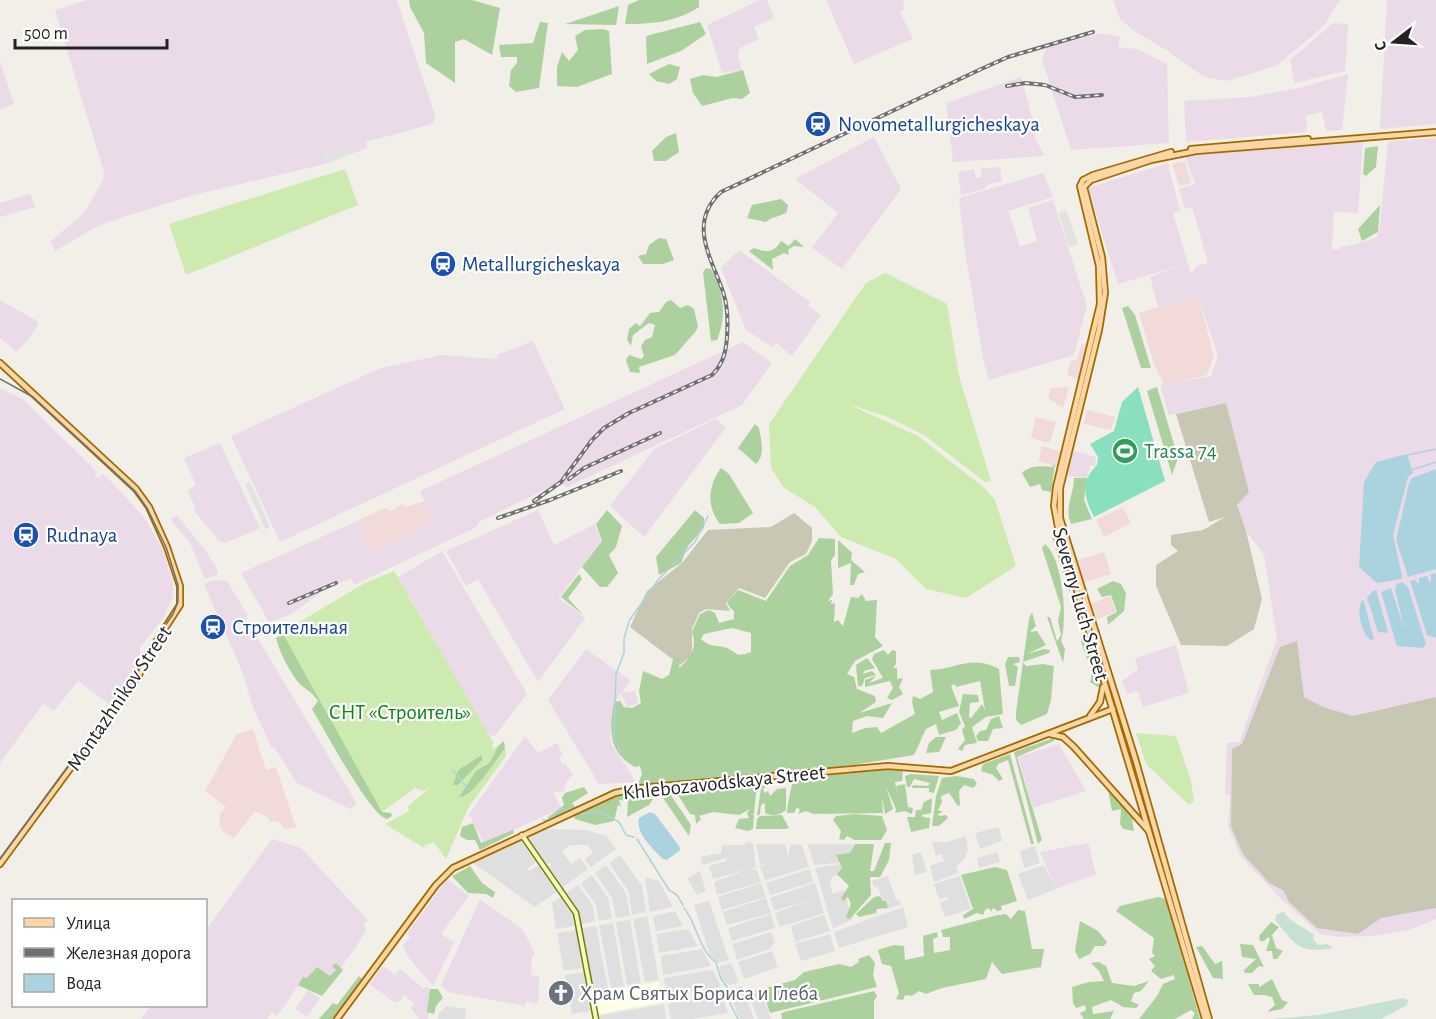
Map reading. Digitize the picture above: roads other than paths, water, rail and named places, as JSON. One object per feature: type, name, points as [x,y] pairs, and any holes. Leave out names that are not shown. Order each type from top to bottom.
[{"type":"main road","name":"Severny Luch Street","points":[[1207,1019],[1142,784],[1058,527],[1054,506],[1059,473],[1100,304],[1100,266],[1081,191],[1083,183],[1093,175],[1179,151],[1436,132]]},
{"type":"main road","name":"Montazhnikov Street","points":[[0,363],[136,489],[148,507],[180,586],[180,605],[133,684],[0,864]]},
{"type":"main road","name":"Severny Luch Street","points":[[1101,662],[1103,681],[1111,710],[1152,835],[1207,1019]]},
{"type":"main road","points":[[1085,719],[1099,705],[1103,681]]},
{"type":"main road","name":"Khlebozavodskaya Street","points":[[337,1019],[453,868],[627,789],[888,766],[951,771],[1118,707]]},
{"type":"main road","points":[[1048,734],[1063,737],[1074,747],[1152,835]]},
{"type":"main road","points":[[1135,786],[1138,788],[1142,784]]},
{"type":"main road","points":[[522,835],[576,913],[596,1019]]},
{"type":"water","points":[[1407,454],[1413,473],[1408,477],[1393,535],[1402,576],[1401,579],[1377,583],[1359,567],[1364,482],[1376,462]]},
{"type":"water","points":[[1436,469],[1436,569],[1408,577],[1396,540],[1409,483],[1412,478]]},
{"type":"water","points":[[1436,573],[1436,638],[1427,635],[1410,581],[1415,580],[1419,584],[1419,578],[1427,576],[1431,581],[1431,574]]},
{"type":"water","points":[[1402,582],[1408,587],[1426,644],[1423,648],[1397,646],[1381,592],[1391,588],[1404,628],[1395,589],[1397,584]]},
{"type":"water","points":[[1376,590],[1388,633],[1378,632],[1367,598]]},
{"type":"water","points":[[1362,600],[1374,639],[1370,640],[1362,626],[1359,610]]},
{"type":"water","points":[[650,812],[655,814],[679,846],[680,850],[667,860],[650,846],[638,824],[639,818]]},
{"type":"waterway","points":[[1408,455],[1436,449]]},
{"type":"waterway","points":[[1412,470],[1436,462]]},
{"type":"waterway","points":[[621,753],[614,738],[616,674],[624,653],[624,639],[629,621],[658,580],[695,542],[708,516]]},
{"type":"waterway","points":[[453,770],[468,789]]},
{"type":"waterway","points":[[543,820],[548,820],[562,808],[573,809]]},
{"type":"waterway","points":[[581,814],[602,812],[619,822],[626,835],[634,837]]},
{"type":"waterway","points":[[637,839],[669,890],[677,895],[683,905]]},
{"type":"waterway","points":[[684,908],[706,951],[716,962],[721,979],[727,987],[726,995],[738,1019]]},
{"type":"tram line","points":[[0,379],[33,397],[135,491],[147,508],[166,547],[178,585],[178,602],[173,614],[148,651],[138,672],[0,859]]},
{"type":"railway","points":[[534,501],[561,482],[592,440],[604,428],[629,413],[712,375],[719,367],[726,348],[727,311],[724,295],[705,242],[704,229],[705,217],[711,204],[721,192],[1008,57],[1093,32]]},
{"type":"railway","points":[[1007,86],[1025,83],[1045,85],[1075,97],[1102,95]]},
{"type":"railway","points":[[569,479],[584,468],[660,433]]},
{"type":"railway","points":[[498,518],[621,471]]},
{"type":"railway","points":[[289,603],[336,583]]},
{"type":"place","name":"Novometallurgicheskaya","points":[[818,124]]},
{"type":"place","name":"Metallurgicheskaya","points":[[443,264]]},
{"type":"place","name":"Trassa 74","points":[[1125,451]]},
{"type":"place","name":"Rudnaya","points":[[26,535]]},
{"type":"place","name":"Строительная","points":[[213,627]]},
{"type":"place","name":"Храм Святых Бориса и Глеба","points":[[561,993]]},
{"type":"park label","name":"СНТ «Строитель»","points":[[400,712]]}]
